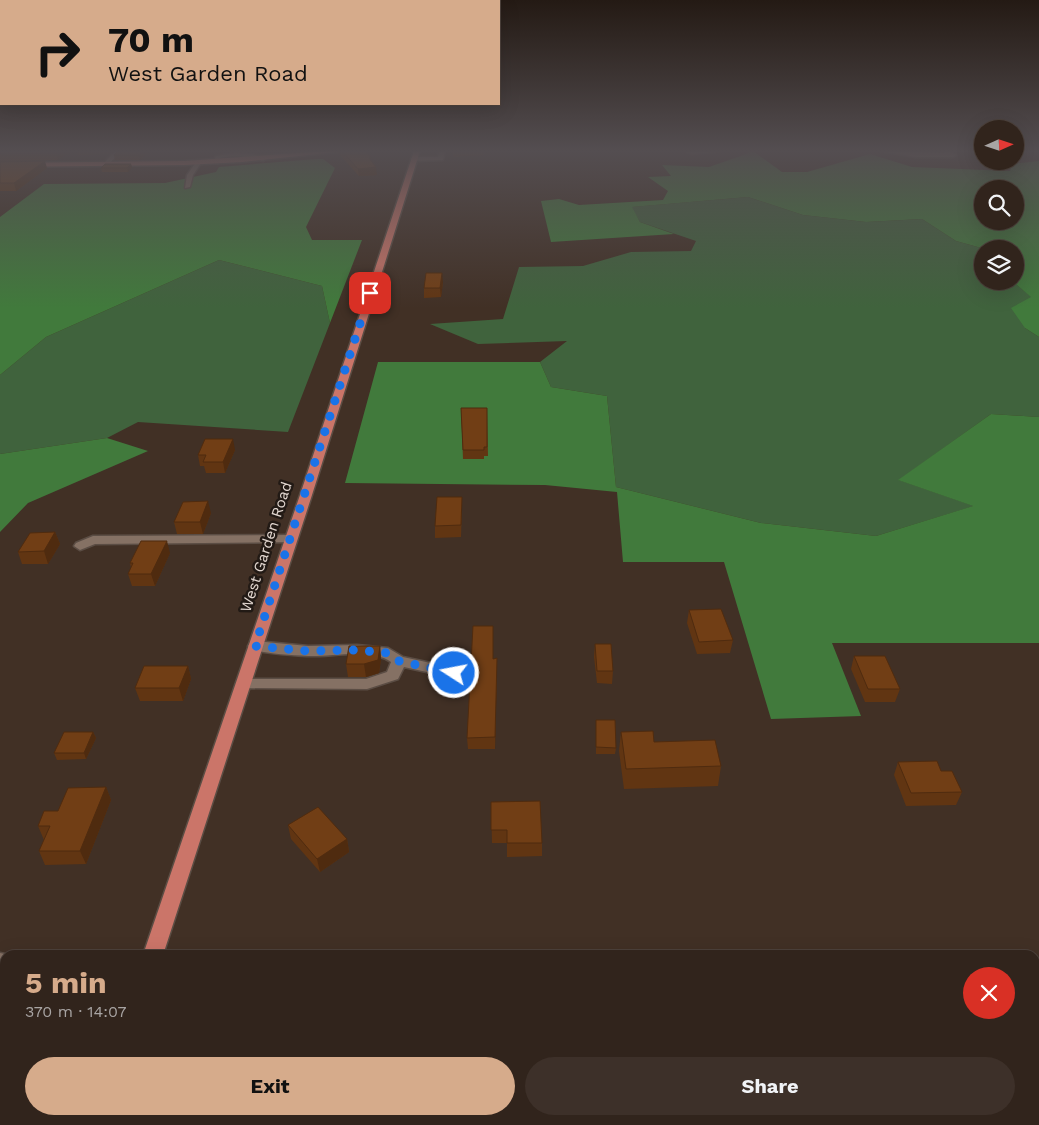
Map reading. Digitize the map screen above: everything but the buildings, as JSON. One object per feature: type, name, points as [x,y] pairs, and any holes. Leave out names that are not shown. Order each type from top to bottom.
[{"type":"main road","name":"West Garden Road","points":[[155,950],[291,539],[399,204]]},
{"type":"street","points":[[80,546],[93,540],[291,539]]},
{"type":"street","points":[[255,646],[308,651],[357,650],[388,653],[399,661],[454,673]]},
{"type":"street","points":[[243,684],[367,684],[393,675],[399,661]]},
{"type":"green space","points":[[18,204],[318,204],[306,227],[312,240],[362,240],[330,323],[322,286],[219,260],[46,337],[0,375],[0,217]]},
{"type":"green space","points":[[542,204],[673,204],[632,207],[640,222],[674,234],[551,242]]},
{"type":"green space","points":[[672,204],[768,204],[803,215],[866,222],[922,219],[956,241],[974,246],[974,290],[1023,290],[1032,297],[1025,328],[1039,337],[1039,417],[991,414],[899,480],[974,506],[876,536],[761,523],[616,487],[607,396],[551,387],[540,362],[567,341],[478,344],[430,324],[503,319],[519,267],[583,266],[631,252],[691,251],[696,241],[640,222],[631,207]]},
{"type":"green space","points":[[768,204],[974,204],[974,230],[1024,230],[1024,204],[1039,204],[1039,337],[1025,328],[1011,308],[1031,297],[1023,290],[1024,240],[974,240],[974,246],[956,241],[922,219],[866,222],[803,215]]},
{"type":"green space","points":[[219,260],[322,286],[330,323],[288,432],[138,422],[107,438],[0,454],[0,375],[46,337]]},
{"type":"green space","points":[[378,362],[540,362],[551,387],[607,396],[616,487],[761,523],[876,536],[973,506],[898,480],[991,414],[1039,417],[1039,643],[832,643],[861,716],[771,719],[724,562],[623,562],[617,492],[545,485],[345,483]]},
{"type":"green space","points":[[107,438],[148,451],[28,503],[0,532],[0,454]]},
{"type":"route","points":[[370,293],[255,646],[308,651],[357,650],[388,653],[399,661],[454,673]]}]
